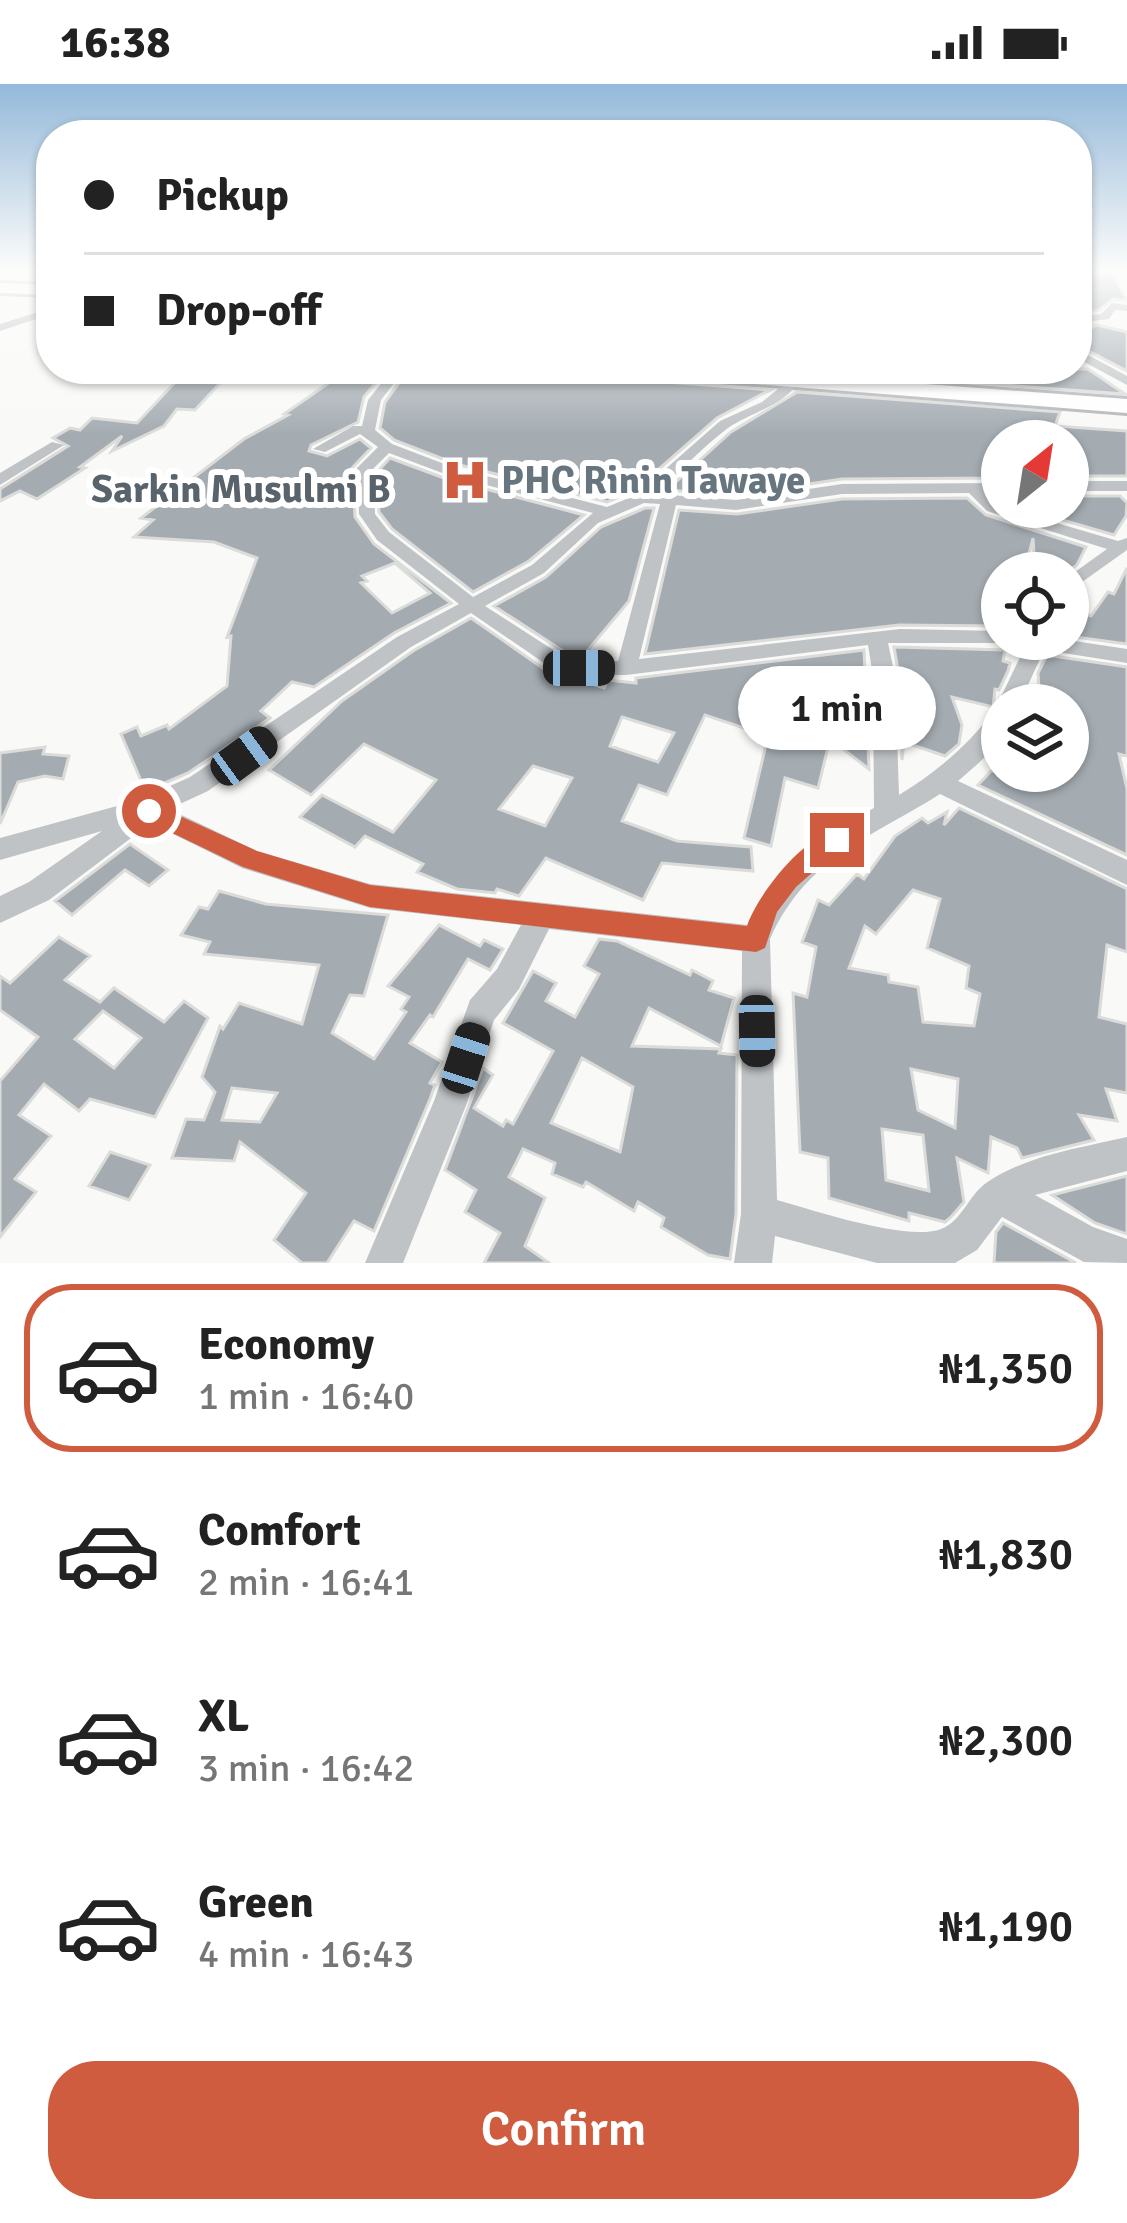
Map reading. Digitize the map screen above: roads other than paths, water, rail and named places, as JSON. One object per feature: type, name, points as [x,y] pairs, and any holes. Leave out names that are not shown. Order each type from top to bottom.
[{"type":"highway","points":[[850,384],[1127,404]]},
{"type":"highway","points":[[928,384],[1127,404]]},
{"type":"street","points":[[1092,361],[1127,381]]},
{"type":"street","points":[[368,430],[376,400],[388,384]]},
{"type":"street","points":[[0,910],[39,891],[147,810],[199,784],[404,642],[538,569],[592,519],[642,498],[725,424],[767,405],[791,384]]},
{"type":"street","points":[[320,449],[358,429],[368,430],[387,447],[450,471],[609,512]]},
{"type":"street","points":[[0,480],[57,445]]},
{"type":"street","points":[[387,447],[365,469],[367,514],[383,536],[473,607],[554,660],[579,668],[626,668],[877,637],[981,636]]},
{"type":"street","points":[[1089,485],[1127,486]]},
{"type":"street","points":[[973,488],[1004,513],[1124,545]]},
{"type":"street","points":[[642,498],[736,505],[842,489],[981,488]]},
{"type":"street","points":[[626,668],[669,502]]},
{"type":"street","points":[[1089,571],[1124,545]]},
{"type":"street","points":[[877,637],[884,676],[886,814]]},
{"type":"street","points":[[1089,650],[1127,656]]},
{"type":"street","points":[[753,1263],[759,1214],[756,939],[766,907],[787,879],[837,840],[940,784],[967,766],[981,746]]},
{"type":"street","points":[[940,784],[1127,873]]},
{"type":"street","points":[[0,849],[147,810],[251,860],[370,896],[756,939]]},
{"type":"street","points":[[384,1263],[451,1102],[481,1011],[508,979],[541,915]]},
{"type":"street","points":[[759,1214],[919,1252],[948,1248],[963,1238],[982,1209],[999,1195],[1040,1177],[1127,1154]]},
{"type":"street","points":[[999,1195],[1084,1244],[1127,1258]]},
{"type":"place","name":"PHC Rinin Tawaye","points":[[465,480]]},
{"type":"district","name":"Sarkin Musulmi B","points":[[241,489]]}]
